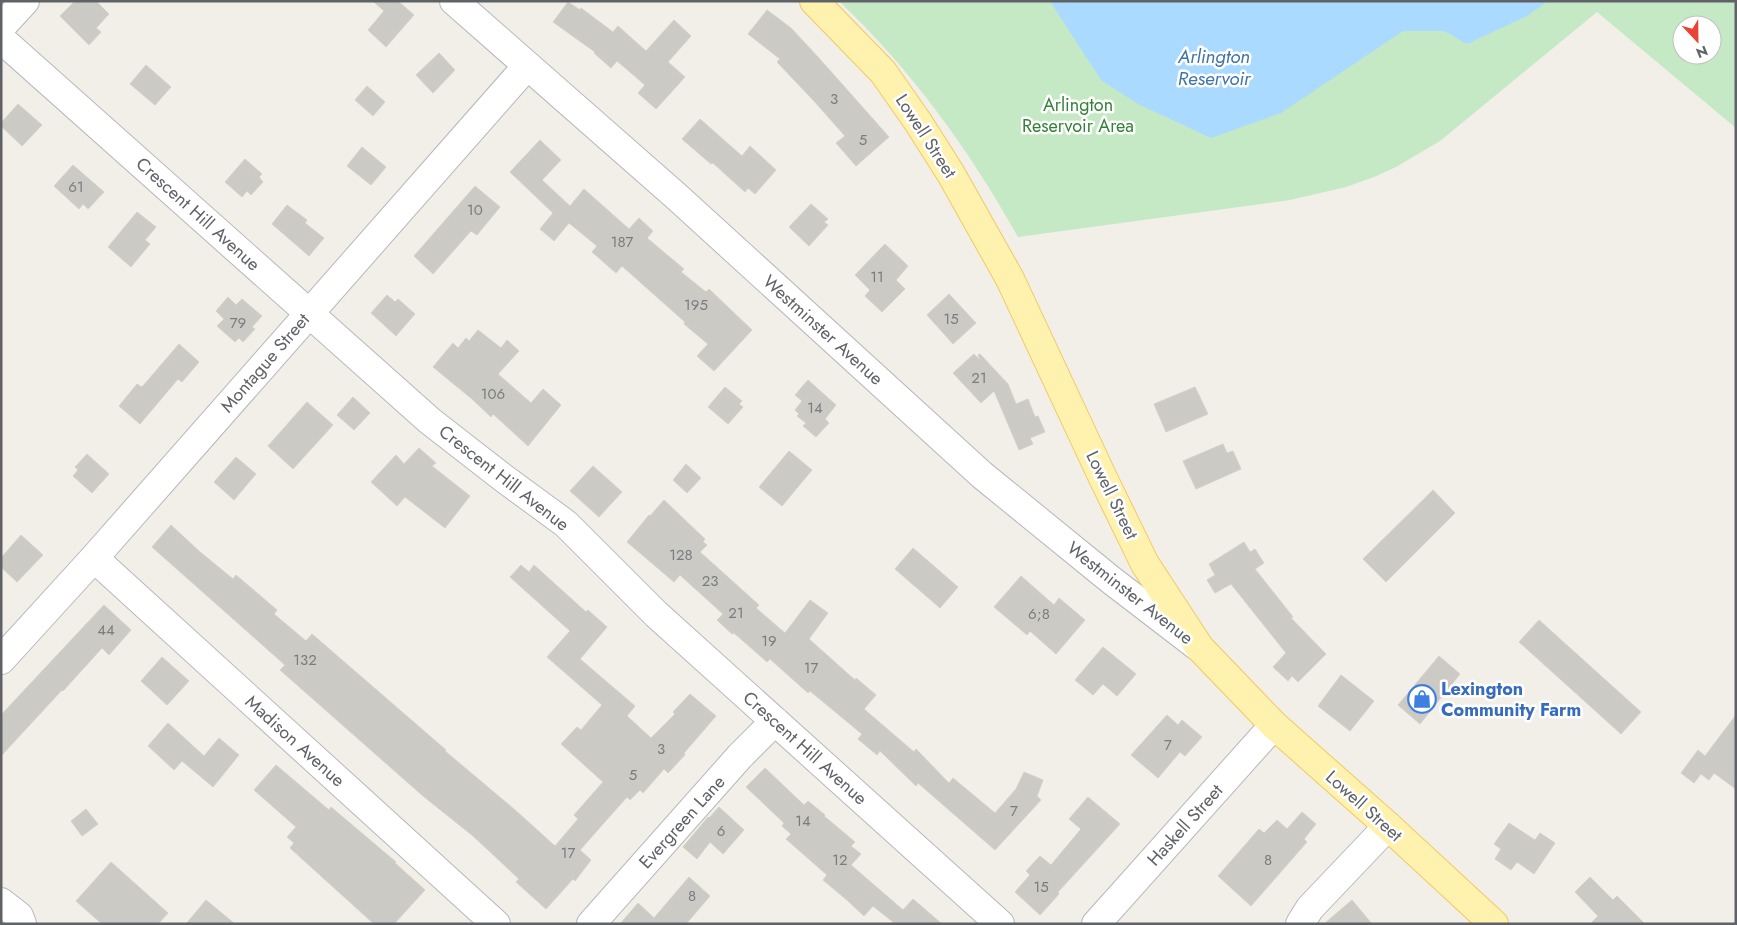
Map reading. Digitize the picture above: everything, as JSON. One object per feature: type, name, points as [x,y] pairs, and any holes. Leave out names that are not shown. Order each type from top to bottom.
[{"type":"main road","name":"Lowell Street","points":[[814,1],[883,72],[951,174],[1010,279],[1102,478],[1145,564],[1200,648],[1274,725],[1388,826],[1494,924]]},
{"type":"street","points":[[1,27],[25,1]]},
{"type":"street","name":"Westminster Avenue","points":[[454,1],[676,196],[982,475],[1111,580],[1200,648]]},
{"type":"street","name":"Crescent Hill Avenue","points":[[1,40],[430,421],[502,478],[566,524],[656,614],[1000,924]]},
{"type":"street","name":"Montague Street","points":[[1,660],[94,558],[527,66]]},
{"type":"street","name":"Madison Avenue","points":[[94,558],[496,924]]},
{"type":"street","name":"Evergreen Lane","points":[[591,924],[740,756],[774,721]]},
{"type":"street","name":"Haskell Street","points":[[1096,924],[1274,725]]},
{"type":"street","points":[[1300,924],[1310,908],[1388,826]]},
{"type":"street","points":[[1,902],[18,916],[22,924]]},
{"type":"green space","name":"Arlington Reservoir Area","points":[[839,1],[1736,1],[1736,128],[1597,12],[1440,141],[1396,167],[1374,177],[1346,187],[1290,200],[1018,237],[959,142],[891,54]]},
{"type":"water","name":"Arlington Reservoir","points":[[1050,1],[1548,1],[1527,16],[1467,44],[1444,31],[1403,31],[1281,113],[1211,138],[1138,104],[1101,80]]},
{"type":"building","points":[[75,1],[96,1],[109,14],[96,28],[101,32],[89,45],[60,16]]},
{"type":"building","points":[[373,1],[398,1],[414,15],[386,47],[368,30],[384,11]]},
{"type":"building","points":[[568,2],[580,10],[581,8],[613,32],[618,26],[646,51],[674,20],[691,36],[668,62],[685,77],[656,109],[638,93],[645,85],[617,61],[611,68],[595,52],[553,22]]},
{"type":"building","points":[[767,10],[791,28],[889,137],[856,166],[836,143],[845,136],[777,62],[780,59],[748,34]]},
{"type":"building","points":[[439,53],[455,70],[433,93],[416,75]]},
{"type":"building","points":[[146,65],[171,87],[155,105],[130,84]]},
{"type":"building","points":[[367,86],[385,102],[373,116],[355,100]]},
{"type":"building","points":[[18,104],[42,125],[22,146],[1,126],[1,123]]},
{"type":"building","points":[[700,119],[742,156],[750,146],[776,170],[755,194],[748,188],[745,192],[713,163],[711,164],[682,139]]},
{"type":"building","points":[[540,140],[561,160],[542,180],[570,206],[584,189],[629,229],[639,218],[653,231],[647,238],[684,269],[681,272],[706,292],[709,289],[752,330],[714,371],[697,356],[708,344],[622,266],[616,273],[592,252],[597,246],[569,223],[554,241],[540,229],[553,213],[510,172]]},
{"type":"building","points":[[362,147],[386,167],[371,185],[347,166]]},
{"type":"building","points":[[245,159],[262,174],[259,177],[263,182],[251,195],[247,191],[242,197],[225,182]]},
{"type":"building","points":[[73,165],[104,192],[88,209],[83,204],[79,209],[54,186]]},
{"type":"building","points":[[475,186],[500,207],[477,235],[471,231],[433,274],[414,256]]},
{"type":"building","points":[[811,204],[828,219],[824,222],[828,225],[809,246],[789,227]]},
{"type":"building","points":[[287,205],[307,220],[305,223],[324,238],[309,256],[272,224]]},
{"type":"building","points":[[137,212],[156,227],[145,240],[150,244],[131,267],[108,247]]},
{"type":"building","points":[[885,244],[908,266],[896,280],[905,289],[882,312],[865,296],[870,290],[855,275]]},
{"type":"building","points":[[949,294],[976,323],[953,344],[927,315]]},
{"type":"building","points":[[387,295],[395,302],[398,299],[415,314],[396,336],[371,313]]},
{"type":"building","points":[[228,297],[236,305],[242,299],[262,316],[252,327],[255,329],[243,342],[239,338],[235,342],[217,326],[224,319],[216,311]]},
{"type":"building","points":[[478,330],[501,348],[507,340],[519,351],[498,374],[531,403],[543,389],[561,405],[528,446],[493,414],[491,417],[433,367],[453,343],[458,348],[466,338],[469,341]]},
{"type":"building","points":[[179,344],[199,362],[182,382],[178,379],[140,424],[119,406],[137,384],[142,387]]},
{"type":"building","points":[[974,354],[980,360],[978,355],[980,354],[1008,384],[1016,404],[1028,399],[1035,417],[1038,416],[1045,432],[1030,438],[1033,444],[1019,450],[994,391],[981,403],[953,373]]},
{"type":"building","points":[[808,380],[836,405],[825,419],[829,423],[816,437],[803,426],[806,423],[797,416],[799,414],[795,410],[802,401],[795,395]]},
{"type":"building","points":[[725,387],[742,401],[739,404],[743,407],[728,424],[708,407]]},
{"type":"building","points":[[1195,387],[1208,414],[1166,432],[1154,404]]},
{"type":"building","points":[[353,397],[370,413],[354,430],[337,415]]},
{"type":"building","points":[[307,402],[333,425],[293,469],[268,446]]},
{"type":"building","points":[[1223,444],[1227,453],[1233,451],[1241,469],[1196,489],[1183,461]]},
{"type":"building","points":[[419,448],[436,463],[432,466],[470,496],[445,528],[405,497],[397,506],[371,482],[396,455],[404,464]]},
{"type":"building","points":[[789,451],[812,470],[782,506],[759,487]]},
{"type":"building","points":[[87,454],[109,474],[92,493],[73,476],[78,470],[75,467]]},
{"type":"building","points":[[236,457],[256,474],[234,500],[214,482]]},
{"type":"building","points":[[686,464],[701,478],[687,493],[673,480]]},
{"type":"building","points":[[593,466],[622,492],[599,517],[570,491]]},
{"type":"building","points":[[1433,490],[1455,513],[1386,582],[1363,559]]},
{"type":"building","points":[[664,500],[705,539],[703,542],[707,545],[700,552],[759,605],[756,608],[785,633],[810,600],[828,613],[809,639],[855,680],[856,678],[876,695],[864,709],[914,752],[916,749],[949,783],[953,778],[995,813],[1016,789],[1024,772],[1043,780],[1037,796],[1041,800],[995,850],[918,783],[916,786],[880,751],[877,755],[858,739],[862,734],[810,691],[808,693],[770,659],[767,662],[734,633],[732,634],[717,620],[723,614],[680,575],[674,582],[627,542]]},
{"type":"building","points":[[171,525],[233,579],[236,575],[277,610],[274,614],[306,641],[312,634],[555,846],[578,819],[574,815],[603,782],[561,744],[577,727],[581,730],[602,705],[547,657],[570,631],[510,577],[521,565],[529,572],[534,565],[586,612],[588,610],[607,627],[580,659],[635,706],[627,716],[651,738],[675,714],[673,712],[690,694],[716,716],[668,773],[664,769],[643,793],[640,790],[630,800],[627,797],[580,850],[591,860],[575,881],[573,879],[546,909],[516,882],[519,879],[473,836],[423,796],[280,670],[285,665],[152,547]]},
{"type":"building","points":[[21,535],[43,555],[17,582],[1,567],[1,558]]},
{"type":"building","points":[[1244,542],[1250,552],[1255,549],[1264,563],[1255,569],[1293,617],[1291,618],[1326,654],[1298,682],[1292,676],[1288,681],[1273,667],[1286,653],[1231,584],[1215,593],[1207,580],[1215,575],[1209,564]]},
{"type":"building","points":[[913,548],[958,587],[940,608],[895,569]]},
{"type":"building","points":[[1021,576],[1054,605],[1059,598],[1085,620],[1056,654],[1030,631],[1027,635],[994,607]]},
{"type":"building","points":[[104,605],[131,630],[109,655],[102,648],[1,756],[1,715]]},
{"type":"building","points":[[1539,620],[1641,712],[1621,734],[1519,642]]},
{"type":"building","points":[[1103,647],[1136,674],[1117,696],[1103,684],[1093,695],[1075,680]]},
{"type":"building","points":[[1439,656],[1460,674],[1420,724],[1398,705]]},
{"type":"building","points":[[162,657],[189,681],[167,705],[141,681]]},
{"type":"building","points":[[1341,675],[1374,701],[1350,731],[1318,706]]},
{"type":"building","points":[[1167,715],[1178,725],[1182,720],[1202,737],[1185,756],[1180,752],[1158,778],[1131,755]]},
{"type":"building","points":[[1736,715],[1736,789],[1714,773],[1709,780],[1701,774],[1694,783],[1681,773],[1698,750],[1705,756]]},
{"type":"building","points":[[168,723],[204,756],[219,738],[239,755],[213,787],[182,761],[174,770],[148,746]]},
{"type":"building","points":[[276,765],[329,810],[331,807],[396,862],[425,890],[394,924],[374,924],[290,848],[294,843],[287,837],[296,827],[254,790]]},
{"type":"building","points":[[765,768],[804,805],[808,801],[855,842],[851,846],[861,854],[851,865],[903,910],[913,899],[942,924],[892,924],[893,922],[873,906],[864,916],[823,880],[827,875],[786,839],[791,834],[782,826],[784,823],[746,787]]},
{"type":"building","points":[[1088,797],[1120,824],[1058,892],[1059,894],[1040,915],[1015,892],[1030,875],[1026,871],[1040,856],[1051,865],[1081,829],[1069,819]]},
{"type":"building","points":[[719,807],[744,830],[723,854],[710,842],[697,859],[683,847]]},
{"type":"building","points":[[86,809],[98,824],[82,836],[71,821]]},
{"type":"building","points":[[1302,812],[1316,824],[1304,839],[1307,842],[1251,906],[1218,876],[1259,829],[1264,833],[1277,820],[1287,829]]},
{"type":"building","points":[[1509,823],[1535,840],[1540,833],[1555,843],[1534,874],[1517,862],[1511,870],[1495,859],[1501,849],[1494,844]]},
{"type":"building","points":[[111,862],[168,913],[158,924],[102,924],[76,901]]},
{"type":"building","points":[[689,877],[710,896],[686,924],[620,924],[638,903],[654,918]]},
{"type":"building","points":[[1590,877],[1613,900],[1617,896],[1645,924],[1590,924],[1598,916],[1575,892]]},
{"type":"building","points":[[206,900],[235,924],[186,924]]},
{"type":"building","points":[[1352,900],[1372,924],[1324,924]]},
{"type":"place","name":"Lexington Community Farm","points":[[1422,699]]}]
